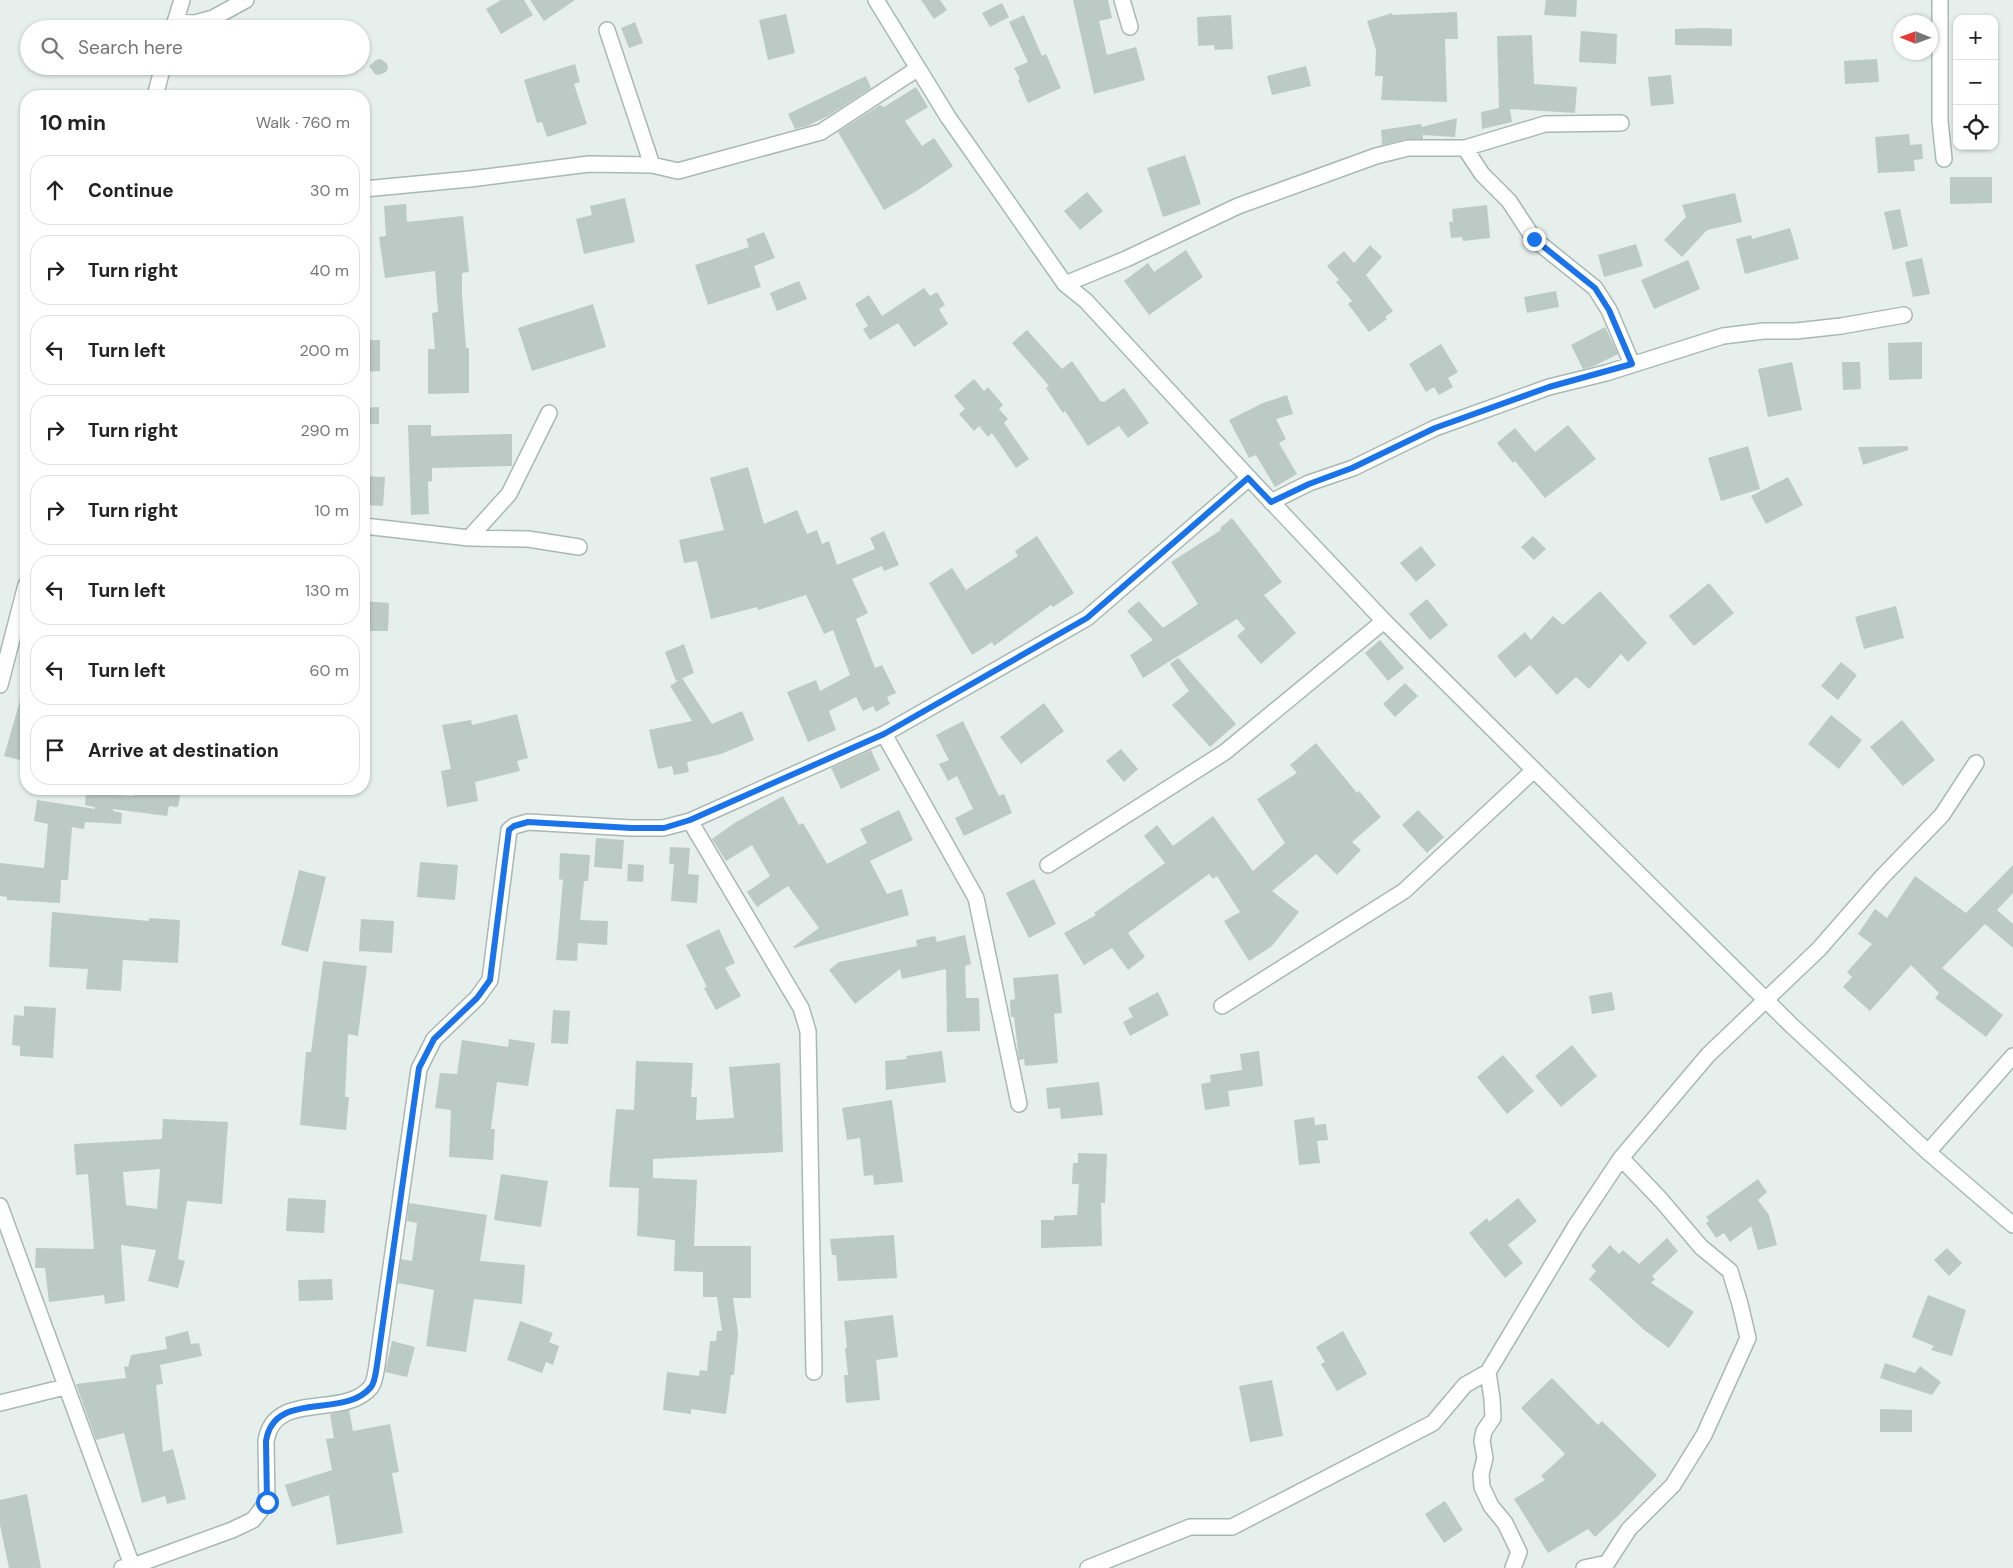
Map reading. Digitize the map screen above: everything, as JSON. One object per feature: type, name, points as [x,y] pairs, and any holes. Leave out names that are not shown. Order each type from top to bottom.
[{"type":"street","points":[[176,20],[182,0]]},
{"type":"street","points":[[206,20],[246,0]]},
{"type":"street","points":[[876,0],[948,117],[1065,284],[1086,301],[1248,478],[1384,621],[1534,770],[1766,1000],[1928,1152],[2013,1225]]},
{"type":"street","points":[[1122,0],[1130,27]]},
{"type":"street","points":[[1940,0],[1940,121],[1944,159]]},
{"type":"street","points":[[607,30],[652,165]]},
{"type":"street","points":[[370,188],[470,179],[589,164],[652,165],[678,171],[822,132],[917,69]]},
{"type":"street","points":[[157,90],[161,75]]},
{"type":"street","points":[[1065,284],[1126,259],[1238,206],[1376,156],[1408,148],[1465,148],[1545,124],[1621,123]]},
{"type":"street","points":[[1465,148],[1482,174],[1509,201],[1534,239],[1595,288],[1609,310],[1632,364]]},
{"type":"street","points":[[1271,502],[1309,484],[1352,468],[1435,428],[1549,387],[1724,336],[1764,331],[1842,326],[1904,315]]},
{"type":"street","points":[[469,538],[509,494],[549,413]]},
{"type":"street","points":[[0,1206],[129,1567],[232,1530],[254,1520],[267,1502],[266,1441],[268,1431],[274,1421],[283,1413],[357,1399],[373,1386],[419,1068],[434,1039],[477,998],[490,980],[509,830],[514,826],[528,822],[664,828],[690,820],[884,734],[1087,618],[1248,478]]},
{"type":"street","points":[[370,527],[469,538],[528,539],[579,547]]},
{"type":"street","points":[[0,685],[20,608]]},
{"type":"street","points":[[1048,865],[1225,752],[1384,621]]},
{"type":"street","points":[[884,734],[976,898],[1019,1104]]},
{"type":"street","points":[[1088,1568],[1190,1527],[1232,1527],[1433,1423],[1465,1385],[1488,1372],[1575,1227],[1621,1158],[1708,1055],[1819,949],[1882,877],[1942,815],[1976,763]]},
{"type":"street","points":[[1222,1006],[1404,891],[1534,770]]},
{"type":"street","points":[[690,820],[801,1008],[808,1031],[814,1372]]},
{"type":"street","points":[[1928,1152],[2013,1056]]},
{"type":"street","points":[[1584,1568],[1607,1563],[1629,1529],[1674,1485],[1704,1435],[1748,1338],[1730,1271],[1701,1246],[1621,1158]]},
{"type":"street","points":[[1488,1372],[1493,1418],[1484,1431],[1482,1441],[1485,1458],[1480,1474],[1482,1487],[1491,1506],[1505,1523],[1519,1552],[1513,1568]]},
{"type":"street","points":[[0,1403],[65,1386]]},
{"type":"building","points":[[501,0],[524,0],[533,15],[501,34],[486,9]]},
{"type":"building","points":[[530,0],[575,0],[544,21]]},
{"type":"building","points":[[921,0],[940,0],[947,10],[934,19]]},
{"type":"building","points":[[1073,0],[1108,0],[1112,18],[1099,21],[1107,55],[1136,47],[1145,80],[1094,94]]},
{"type":"building","points":[[1546,0],[1577,0],[1576,17],[1544,15]]},
{"type":"building","points":[[1002,3],[1009,17],[990,27],[982,13]]},
{"type":"building","points":[[1457,12],[1458,39],[1445,39],[1447,102],[1381,100],[1383,76],[1375,76],[1376,50],[1367,21],[1392,13],[1392,15]]},
{"type":"building","points":[[786,14],[795,53],[768,60],[759,20]]},
{"type":"building","points":[[1024,15],[1042,56],[1046,54],[1061,88],[1028,103],[1014,68],[1028,62],[1009,22]]},
{"type":"building","points":[[1231,15],[1233,49],[1215,50],[1214,45],[1198,46],[1197,17]]},
{"type":"building","points":[[635,22],[643,43],[629,48],[621,28]]},
{"type":"building","points":[[1675,29],[1732,29],[1732,46],[1675,45]]},
{"type":"building","points":[[1581,31],[1617,34],[1616,64],[1579,62]]},
{"type":"building","points":[[1532,35],[1534,84],[1577,87],[1575,113],[1510,109],[1512,122],[1482,129],[1481,112],[1499,108],[1497,36]]},
{"type":"building","points":[[381,59],[387,64],[386,72],[379,75],[375,74],[370,65],[376,60]]},
{"type":"building","points":[[1877,59],[1879,82],[1845,84],[1844,61]]},
{"type":"building","points":[[575,64],[580,82],[574,84],[587,124],[547,137],[542,122],[537,123],[524,80]]},
{"type":"building","points":[[1306,66],[1311,86],[1272,95],[1267,76]]},
{"type":"building","points":[[1671,75],[1674,104],[1651,106],[1648,77]]},
{"type":"building","points":[[866,76],[871,88],[828,116],[807,126],[795,129],[788,114]]},
{"type":"building","points":[[916,87],[928,107],[905,121],[922,146],[934,138],[953,166],[884,210],[838,132],[880,105],[884,107]]},
{"type":"building","points":[[1457,118],[1455,137],[1423,135],[1423,139],[1406,139],[1382,145],[1381,130],[1421,124],[1422,127]]},
{"type":"building","points":[[1909,134],[1910,145],[1922,144],[1923,159],[1914,160],[1915,171],[1878,173],[1875,137]]},
{"type":"building","points":[[1185,155],[1201,204],[1163,217],[1147,168]]},
{"type":"building","points":[[1950,177],[1992,177],[1992,203],[1950,204]]},
{"type":"building","points":[[1087,192],[1103,211],[1080,230],[1064,211]]},
{"type":"building","points":[[1735,193],[1742,222],[1707,230],[1682,257],[1664,240],[1686,217],[1682,205]]},
{"type":"building","points":[[625,198],[635,242],[584,254],[576,219],[592,215],[590,206]]},
{"type":"building","points":[[406,204],[407,222],[463,216],[469,272],[462,273],[462,294],[466,348],[469,348],[469,393],[428,394],[428,349],[435,349],[432,313],[438,312],[435,271],[385,278],[379,237],[386,236],[384,206]]},
{"type":"building","points":[[1487,205],[1490,238],[1463,241],[1462,237],[1451,238],[1449,222],[1453,222],[1452,209]]},
{"type":"building","points":[[1900,209],[1908,246],[1893,250],[1884,212]]},
{"type":"building","points":[[1790,228],[1799,259],[1745,274],[1736,239],[1751,235],[1752,239]]},
{"type":"building","points":[[764,232],[775,258],[754,266],[761,287],[708,305],[695,265],[749,247],[746,239]]},
{"type":"building","points":[[1636,244],[1643,266],[1604,277],[1598,255]]},
{"type":"building","points":[[1370,245],[1382,257],[1366,275],[1393,311],[1385,317],[1387,319],[1369,332],[1348,304],[1352,301],[1336,282],[1339,280],[1327,266],[1344,251],[1354,263]]},
{"type":"building","points":[[1186,250],[1203,277],[1149,315],[1124,281],[1148,263],[1154,272]]},
{"type":"building","points":[[1922,258],[1930,294],[1913,297],[1905,262]]},
{"type":"building","points":[[1688,260],[1700,289],[1654,309],[1641,280]]},
{"type":"building","points":[[799,281],[807,299],[777,311],[770,293]]},
{"type":"building","points":[[924,288],[930,296],[937,292],[945,305],[939,309],[948,324],[914,347],[898,323],[870,340],[863,329],[868,326],[855,304],[869,295],[882,316]]},
{"type":"building","points":[[1556,291],[1559,307],[1527,313],[1524,297]]},
{"type":"building","points":[[593,304],[606,347],[532,371],[518,328]]},
{"type":"building","points":[[1605,327],[1618,354],[1594,366],[1583,369],[1571,345]]},
{"type":"building","points":[[1027,330],[1062,369],[1072,361],[1101,402],[1104,402],[1124,388],[1149,423],[1128,438],[1119,426],[1088,446],[1065,411],[1063,413],[1046,388],[1049,386],[1012,343]]},
{"type":"building","points":[[370,340],[380,340],[380,371],[370,372]]},
{"type":"building","points":[[1922,342],[1922,379],[1889,380],[1888,343]]},
{"type":"building","points":[[1441,344],[1458,372],[1448,378],[1453,387],[1439,395],[1434,387],[1426,392],[1409,364]]},
{"type":"building","points":[[1792,362],[1802,410],[1768,417],[1758,369]]},
{"type":"building","points":[[1842,362],[1860,362],[1861,389],[1843,390]]},
{"type":"building","points":[[974,379],[984,391],[988,387],[1003,405],[999,409],[1008,419],[1004,423],[1029,459],[1016,468],[992,433],[988,437],[979,426],[974,431],[959,414],[965,409],[954,396]]},
{"type":"building","points":[[1287,395],[1293,414],[1276,419],[1286,439],[1279,443],[1297,474],[1275,487],[1256,455],[1249,458],[1229,420],[1263,403]]},
{"type":"building","points":[[379,407],[379,424],[370,424],[370,408]]},
{"type":"building","points":[[408,425],[431,425],[431,436],[512,434],[512,466],[432,468],[432,481],[428,482],[429,514],[411,515]]},
{"type":"building","points":[[1568,425],[1596,459],[1545,498],[1515,461],[1513,463],[1497,443],[1515,428],[1535,452]]},
{"type":"building","points":[[1748,446],[1760,489],[1721,501],[1708,458]]},
{"type":"building","points":[[1908,446],[1908,450],[1863,465],[1858,447]]},
{"type":"building","points":[[748,467],[764,524],[797,510],[807,534],[817,530],[822,544],[829,541],[837,565],[875,549],[870,538],[884,531],[899,565],[884,571],[882,566],[852,579],[868,613],[856,619],[875,668],[882,665],[896,693],[887,697],[890,704],[876,712],[873,706],[863,711],[856,697],[829,711],[836,730],[808,742],[787,692],[816,680],[820,691],[850,675],[833,630],[824,634],[806,595],[758,610],[757,607],[711,619],[697,561],[684,563],[679,540],[724,530],[710,478]]},
{"type":"building","points":[[370,476],[385,477],[383,506],[370,505]]},
{"type":"building","points":[[1788,477],[1803,505],[1766,524],[1751,496]]},
{"type":"building","points":[[1232,518],[1282,582],[1264,595],[1296,633],[1261,664],[1237,636],[1245,629],[1237,619],[1143,678],[1130,655],[1153,640],[1127,611],[1139,601],[1163,628],[1198,604],[1171,562],[1221,530],[1220,528]]},
{"type":"building","points":[[1037,536],[1074,593],[1053,607],[1051,605],[994,646],[992,642],[972,655],[929,583],[952,568],[966,590],[1018,556],[1015,551]]},
{"type":"building","points":[[1533,536],[1546,549],[1534,560],[1521,547]]},
{"type":"building","points":[[1421,546],[1436,565],[1416,582],[1400,563]]},
{"type":"building","points":[[1709,583],[1734,613],[1694,646],[1669,616]]},
{"type":"building","points":[[1600,591],[1647,643],[1628,662],[1621,654],[1589,689],[1576,677],[1557,695],[1530,665],[1515,678],[1497,656],[1525,632],[1531,640],[1553,616],[1563,625]]},
{"type":"building","points":[[1427,599],[1448,625],[1430,640],[1409,614]]},
{"type":"building","points":[[370,601],[389,603],[388,631],[370,631]]},
{"type":"building","points":[[1896,606],[1904,638],[1864,649],[1855,617]]},
{"type":"building","points":[[1380,640],[1404,668],[1388,681],[1365,653]]},
{"type":"building","points":[[684,644],[694,673],[676,681],[665,652]]},
{"type":"building","points":[[1178,658],[1236,724],[1210,747],[1172,705],[1189,691],[1170,664]]},
{"type":"building","points":[[1841,662],[1857,675],[1838,700],[1821,686]]},
{"type":"building","points":[[682,678],[712,724],[742,711],[754,740],[721,754],[687,762],[689,772],[674,775],[672,766],[658,769],[649,730],[692,721],[670,686]]},
{"type":"building","points":[[1405,683],[1418,696],[1395,717],[1383,704]]},
{"type":"building","points":[[20,701],[20,760],[4,756]]},
{"type":"building","points":[[1044,703],[1064,731],[1021,764],[1000,737]]},
{"type":"building","points":[[517,714],[528,758],[517,761],[520,771],[475,782],[478,801],[447,807],[441,771],[451,769],[442,725],[471,720],[472,725]]},
{"type":"building","points":[[1831,715],[1862,740],[1839,769],[1808,744]]},
{"type":"building","points":[[1902,720],[1935,760],[1903,786],[1870,747]]},
{"type":"building","points":[[963,721],[999,796],[1004,794],[1012,813],[964,836],[955,818],[973,809],[957,776],[948,781],[939,764],[949,760],[936,735]]},
{"type":"building","points":[[1316,743],[1357,793],[1359,791],[1381,817],[1352,842],[1361,850],[1337,875],[1316,854],[1272,891],[1299,912],[1272,946],[1249,961],[1224,921],[1240,912],[1217,876],[1213,879],[1209,874],[1128,933],[1145,957],[1128,970],[1112,948],[1084,965],[1064,933],[1096,915],[1094,913],[1165,863],[1144,836],[1157,825],[1173,846],[1213,816],[1253,871],[1285,843],[1257,799],[1297,773],[1290,765]]},
{"type":"building","points":[[1121,749],[1138,769],[1124,782],[1106,761]]},
{"type":"building","points":[[871,750],[880,770],[841,789],[831,768]]},
{"type":"building","points":[[86,795],[180,795],[178,807],[169,806],[167,816],[113,809],[113,811],[122,813],[121,824],[85,822],[84,829],[72,827],[68,880],[61,880],[60,903],[7,900],[7,897],[0,896],[0,863],[44,868],[48,824],[34,821],[37,800],[95,809],[95,807],[85,805]]},
{"type":"building","points":[[783,796],[799,825],[803,823],[827,864],[867,843],[860,829],[899,810],[913,840],[870,861],[887,894],[902,889],[909,915],[794,948],[819,928],[788,886],[757,907],[747,892],[770,876],[752,845],[726,861],[712,839],[736,822]]},
{"type":"building","points":[[1418,810],[1444,837],[1427,853],[1402,825]]},
{"type":"building","points":[[596,838],[624,840],[622,869],[594,867]]},
{"type":"building","points":[[670,847],[690,848],[688,874],[699,875],[697,903],[671,901],[674,864],[669,864]]},
{"type":"building","points":[[560,853],[590,855],[588,881],[584,881],[580,920],[608,921],[607,945],[578,943],[577,961],[556,960],[563,880],[559,879]]},
{"type":"building","points":[[420,862],[458,865],[455,900],[417,897]]},
{"type":"building","points":[[628,864],[644,865],[643,882],[627,881]]},
{"type":"building","points":[[2013,865],[2013,893],[1997,910],[2013,924],[2013,948],[1985,924],[1942,968],[2003,1015],[1986,1037],[1935,998],[1939,993],[1911,965],[1870,1011],[1843,987],[1852,977],[1847,972],[1872,944],[1858,934],[1875,909],[1887,918],[1915,876],[1966,913]]},
{"type":"building","points":[[299,870],[326,877],[308,952],[281,945]]},
{"type":"building","points":[[1034,879],[1056,924],[1029,938],[1006,893]]},
{"type":"building","points":[[52,912],[149,921],[149,918],[180,920],[178,963],[123,960],[121,991],[86,989],[88,969],[49,967]]},
{"type":"building","points":[[361,919],[394,921],[392,953],[359,951]]},
{"type":"building","points":[[719,929],[735,963],[725,968],[741,996],[716,1010],[704,988],[707,987],[686,945]]},
{"type":"building","points":[[965,935],[971,964],[965,966],[966,998],[979,998],[980,1031],[947,1032],[946,969],[902,979],[900,969],[855,1004],[829,970],[839,962],[917,946],[916,940],[935,936],[937,942]]},
{"type":"building","points":[[323,961],[367,966],[358,1036],[348,1034],[345,1097],[349,1097],[346,1130],[300,1125],[306,1052],[311,1052]]},
{"type":"building","points":[[1058,974],[1062,1013],[1054,1014],[1058,1063],[1025,1066],[1024,1059],[1019,1060],[1014,1017],[1011,1017],[1010,1000],[1015,999],[1013,978]]},
{"type":"building","points":[[1158,992],[1169,1015],[1130,1036],[1123,1022],[1133,1017],[1128,1008]]},
{"type":"building","points":[[1612,992],[1615,1010],[1592,1014],[1589,996]]},
{"type":"building","points":[[24,1006],[56,1008],[53,1058],[20,1056],[20,1046],[12,1045],[14,1015],[24,1016]]},
{"type":"building","points":[[553,1010],[570,1011],[568,1044],[551,1043]]},
{"type":"building","points":[[509,1039],[535,1043],[528,1086],[497,1082],[491,1129],[495,1129],[493,1160],[449,1157],[451,1110],[435,1108],[440,1073],[457,1074],[462,1040],[508,1047]]},
{"type":"building","points":[[1572,1045],[1597,1076],[1561,1107],[1535,1076]]},
{"type":"building","points":[[942,1051],[946,1082],[886,1090],[885,1061],[907,1059],[906,1056]]},
{"type":"building","points":[[1259,1051],[1263,1086],[1228,1091],[1230,1106],[1205,1110],[1201,1084],[1211,1082],[1210,1075],[1242,1070],[1240,1054]]},
{"type":"building","points":[[1503,1055],[1534,1091],[1507,1114],[1477,1077]]},
{"type":"building","points":[[636,1061],[693,1063],[691,1097],[697,1097],[696,1120],[734,1118],[729,1067],[780,1063],[783,1152],[653,1159],[653,1178],[697,1180],[694,1246],[751,1246],[751,1298],[733,1298],[738,1333],[734,1375],[731,1375],[726,1414],[691,1409],[691,1414],[663,1410],[667,1372],[699,1376],[700,1370],[707,1371],[710,1341],[716,1341],[717,1331],[722,1331],[717,1297],[703,1297],[703,1272],[674,1271],[675,1240],[637,1236],[639,1188],[609,1187],[616,1109],[634,1110]]},
{"type":"building","points":[[1099,1082],[1103,1115],[1061,1119],[1060,1108],[1048,1109],[1046,1088]]},
{"type":"building","points":[[892,1100],[903,1182],[874,1185],[873,1175],[864,1176],[860,1138],[847,1140],[842,1108]]},
{"type":"building","points":[[1314,1117],[1315,1125],[1326,1124],[1328,1140],[1317,1141],[1320,1163],[1299,1165],[1294,1120]]},
{"type":"building","points":[[163,1119],[228,1122],[222,1204],[187,1201],[178,1259],[185,1261],[178,1288],[148,1281],[156,1250],[121,1245],[125,1301],[105,1304],[104,1295],[49,1302],[45,1268],[35,1268],[36,1248],[94,1249],[88,1174],[76,1175],[74,1144],[162,1139]],"holes":[[[160,1169],[157,1209],[126,1205],[123,1172]]]},
{"type":"building","points":[[1078,1153],[1107,1154],[1105,1203],[1101,1203],[1102,1246],[1041,1248],[1041,1220],[1054,1220],[1054,1216],[1077,1215],[1079,1184],[1072,1184],[1073,1163],[1078,1163]]},
{"type":"building","points":[[501,1174],[548,1181],[541,1227],[494,1220]]},
{"type":"building","points":[[1758,1179],[1767,1192],[1758,1200],[1769,1215],[1777,1245],[1758,1250],[1751,1226],[1730,1242],[1724,1233],[1716,1238],[1706,1223],[1709,1221],[1706,1217]]},
{"type":"building","points":[[288,1198],[326,1200],[324,1233],[286,1231]]},
{"type":"building","points":[[1518,1198],[1537,1221],[1508,1245],[1523,1263],[1505,1278],[1469,1233],[1487,1218],[1489,1222]]},
{"type":"building","points":[[409,1203],[487,1215],[480,1261],[525,1265],[522,1304],[474,1299],[466,1352],[426,1346],[434,1290],[398,1283],[401,1259],[412,1261],[417,1223],[407,1221]]},
{"type":"building","points":[[894,1235],[897,1278],[838,1281],[836,1255],[832,1255],[830,1239]]},
{"type":"building","points":[[1667,1238],[1678,1251],[1652,1276],[1655,1279],[1651,1283],[1694,1312],[1669,1348],[1643,1329],[1589,1279],[1596,1271],[1591,1266],[1610,1245],[1619,1254],[1623,1250],[1639,1264]]},
{"type":"building","points":[[1947,1248],[1962,1263],[1949,1276],[1934,1260]]},
{"type":"building","points":[[332,1279],[333,1300],[299,1301],[298,1280]]},
{"type":"building","points":[[1928,1295],[1966,1310],[1952,1356],[1931,1350],[1934,1346],[1912,1337]]},
{"type":"building","points":[[893,1315],[898,1357],[876,1360],[880,1400],[846,1403],[844,1375],[848,1375],[844,1321]]},
{"type":"building","points":[[520,1321],[553,1333],[549,1342],[559,1346],[553,1365],[546,1362],[542,1373],[507,1360]]},
{"type":"building","points":[[188,1331],[191,1344],[199,1343],[202,1356],[160,1365],[163,1384],[156,1385],[163,1452],[173,1449],[186,1499],[167,1504],[165,1496],[142,1503],[124,1433],[96,1440],[76,1384],[126,1378],[124,1366],[128,1367],[131,1355],[167,1349],[165,1337]]},
{"type":"building","points":[[1343,1331],[1367,1374],[1337,1391],[1321,1364],[1325,1362],[1316,1347]]},
{"type":"building","points":[[392,1341],[415,1347],[407,1377],[385,1372]]},
{"type":"building","points":[[1885,1363],[1915,1373],[1920,1366],[1941,1382],[1932,1395],[1880,1378]]},
{"type":"building","points":[[1552,1378],[1598,1425],[1602,1421],[1657,1475],[1595,1537],[1588,1529],[1548,1553],[1514,1499],[1545,1480],[1541,1476],[1565,1454],[1521,1408]]},
{"type":"building","points":[[1272,1380],[1283,1436],[1250,1442],[1239,1386]]},
{"type":"building","points":[[1880,1409],[1912,1410],[1912,1432],[1880,1432]]},
{"type":"building","points":[[349,1410],[353,1431],[390,1424],[399,1472],[392,1473],[403,1533],[337,1545],[329,1495],[292,1507],[285,1485],[332,1470],[326,1439],[334,1438],[330,1414]]},
{"type":"building","points":[[27,1494],[41,1568],[9,1568],[0,1525],[0,1500]]},
{"type":"building","points":[[1445,1501],[1463,1530],[1444,1543],[1425,1514]]},
{"type":"route","points":[[267,1502],[266,1441],[268,1431],[274,1421],[283,1413],[357,1399],[373,1386],[414,1089],[419,1068],[434,1039],[477,998],[490,980],[509,830],[514,826],[528,822],[664,828],[690,820],[884,734],[1087,618],[1248,478],[1271,502],[1309,484],[1352,468],[1435,428],[1549,387],[1606,373],[1632,364],[1609,310],[1595,288],[1534,239]]}]
